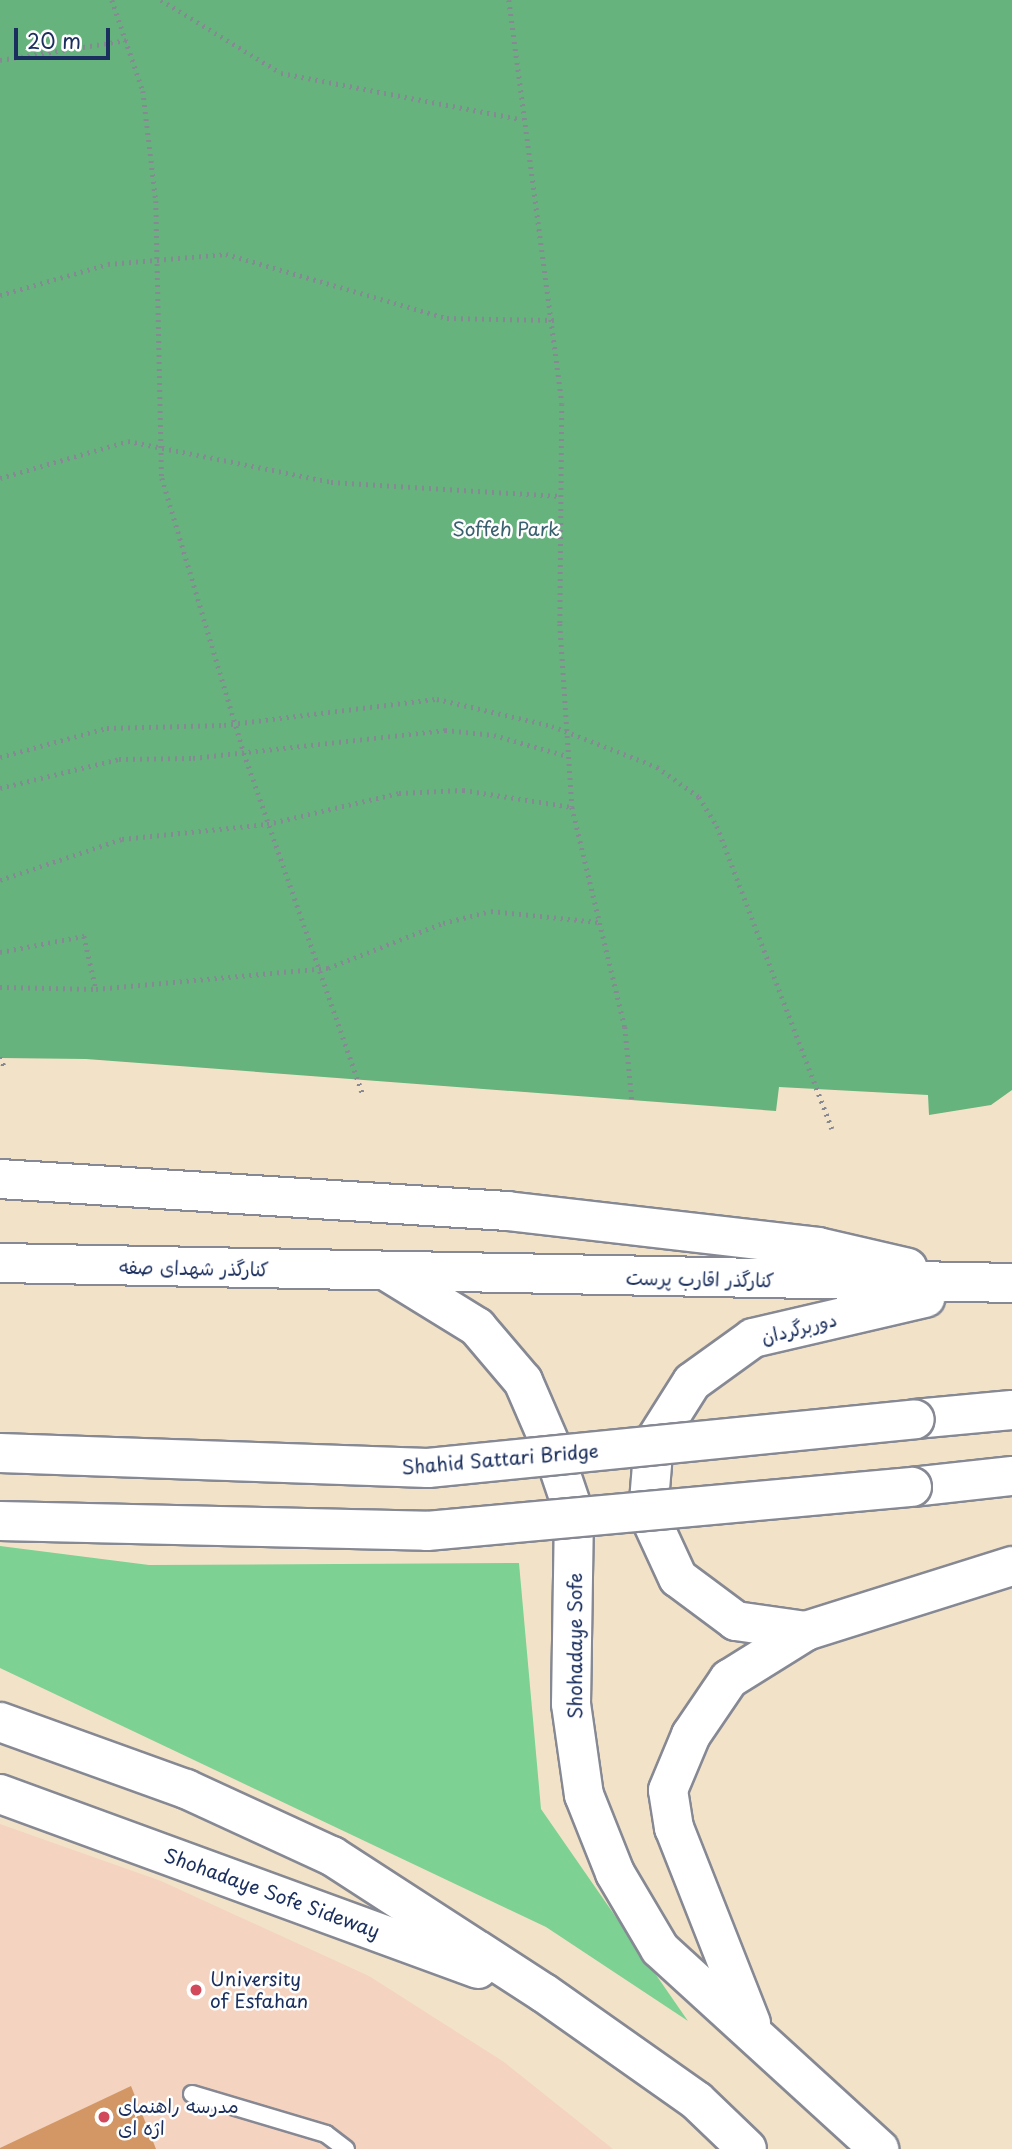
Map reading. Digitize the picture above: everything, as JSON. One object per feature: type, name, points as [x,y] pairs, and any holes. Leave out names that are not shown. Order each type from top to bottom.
[{"type":"main road","points":[[0,1179],[507,1210],[818,1247],[997,1284]]},
{"type":"main road","name":"کنارگذر شهدای صفه","points":[[0,1263],[388,1272]]},
{"type":"main road","name":"کنارگذر اقارب پرست","points":[[388,1272],[997,1284]]},
{"type":"main road","name":"Shohadaye Sofe","points":[[388,1272],[477,1327],[523,1381],[574,1513],[571,1704],[584,1795],[615,1872],[660,1949],[879,2149]]},
{"type":"main road","name":"دوربرگردان","points":[[806,1631],[736,1621],[678,1578],[648,1513],[649,1465],[669,1409],[692,1382],[753,1338],[997,1284]]},
{"type":"main road","name":"Shahid Sattari Bridge","points":[[0,1453],[428,1468],[1012,1410]]},
{"type":"main road","points":[[0,1521],[427,1531],[1012,1476]]},
{"type":"main road","points":[[755,2035],[693,1886],[668,1790],[691,1735],[729,1679],[806,1631],[1012,1566]]},
{"type":"main road","points":[[0,1722],[186,1788],[332,1856],[544,1993],[698,2101],[747,2149]]},
{"type":"main road","name":"Shohadaye Sofe Sideway","points":[[0,1794],[544,1993]]},
{"type":"lane","points":[[192,2094],[326,2134],[346,2149]]},
{"type":"path","points":[[112,0],[128,40],[143,91],[158,256],[160,449],[184,562],[316,969],[363,1095]]},
{"type":"path","points":[[161,0],[281,73],[521,119]]},
{"type":"path","points":[[509,0],[521,119],[554,320],[562,404],[560,496],[565,731],[572,807],[625,1027],[632,1100]]},
{"type":"path","points":[[0,60],[128,40]]},
{"type":"path","points":[[0,295],[158,256],[237,256],[447,318],[554,320]]},
{"type":"path","points":[[0,478],[128,441],[331,482],[560,496]]},
{"type":"path","points":[[0,757],[107,728],[235,723],[437,699],[565,731],[657,767],[699,797],[717,826],[832,1129]]},
{"type":"path","points":[[0,788],[119,759],[244,753],[445,730],[495,735],[567,757]]},
{"type":"path","points":[[0,880],[122,839],[268,824],[399,793],[463,790],[572,807]]},
{"type":"path","points":[[0,987],[96,989],[316,969],[491,911],[598,922]]},
{"type":"path","points":[[0,952],[85,936],[96,989]]},
{"type":"path","points":[[0,1058],[5,1068]]},
{"type":"shaded area","name":"University of Esfahan","points":[[0,1824],[161,1881],[369,1976],[504,2062],[613,2149],[0,2149]]},
{"type":"green space","name":"Soffeh Park","points":[[0,0],[1012,0],[1012,1090],[991,1105],[929,1115],[928,1095],[779,1087],[776,1111],[86,1059],[0,1058]]},
{"type":"green space","points":[[0,1546],[149,1565],[519,1563],[541,1809],[688,2021],[546,1927],[0,1668]]},
{"type":"building","name":"مدرسه راهنمای اژه ای","points":[[131,2086],[156,2149],[0,2149],[0,2148]]},
{"type":"place","name":"University of Esfahan","points":[[196,1990]]},
{"type":"place","name":"مدرسه راهنمای اژه ای","points":[[104,2117]]}]
